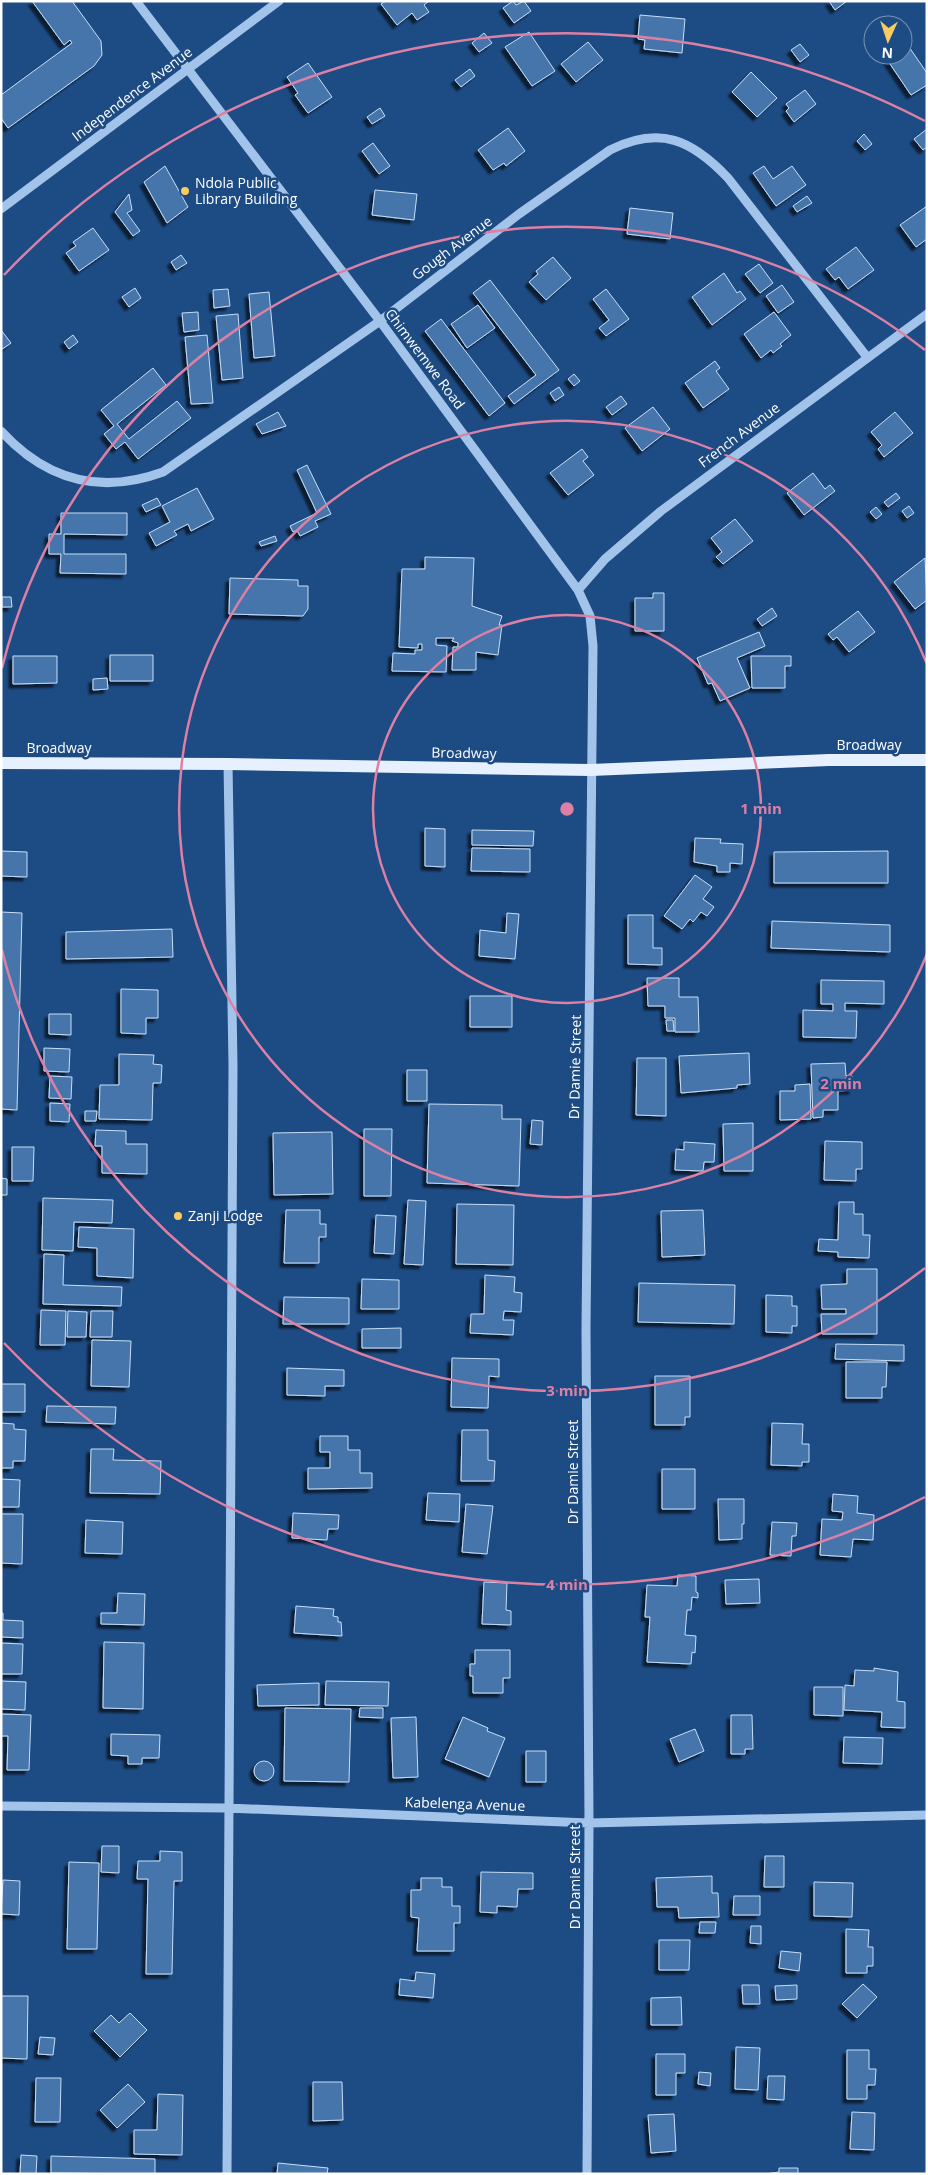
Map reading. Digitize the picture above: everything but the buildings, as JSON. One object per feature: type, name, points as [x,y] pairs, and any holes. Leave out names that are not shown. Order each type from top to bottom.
[{"type":"main road","name":"Broadway","points":[[1,763],[228,764],[591,770],[829,760],[927,760]]},
{"type":"street","name":"Chimwemwe Road","points":[[136,1],[380,320],[578,590],[590,616],[593,631],[591,770]]},
{"type":"street","name":"Independence Avenue","points":[[1,209],[279,1]]},
{"type":"street","name":"Gough Avenue","points":[[1,431],[29,456],[51,469],[72,478],[95,484],[142,480],[177,464],[380,320],[520,214],[610,150],[638,140],[680,141],[696,148],[710,159],[728,178],[867,357]]},
{"type":"street","name":"French Avenue","points":[[578,590],[605,560],[661,511],[927,314]]},
{"type":"street","points":[[227,2174],[227,1808],[233,1065],[228,764]]},
{"type":"street","name":"Dr Damie Street","points":[[587,2174],[590,1823],[586,1328],[591,770]]},
{"type":"street","name":"Kabelenga Avenue","points":[[1,1806],[227,1808],[590,1823],[927,1815]]},
{"type":"place","name":"Ndola Public Library Building","points":[[185,191]]},
{"type":"place","name":"Zanji Lodge","points":[[178,1216]]}]
